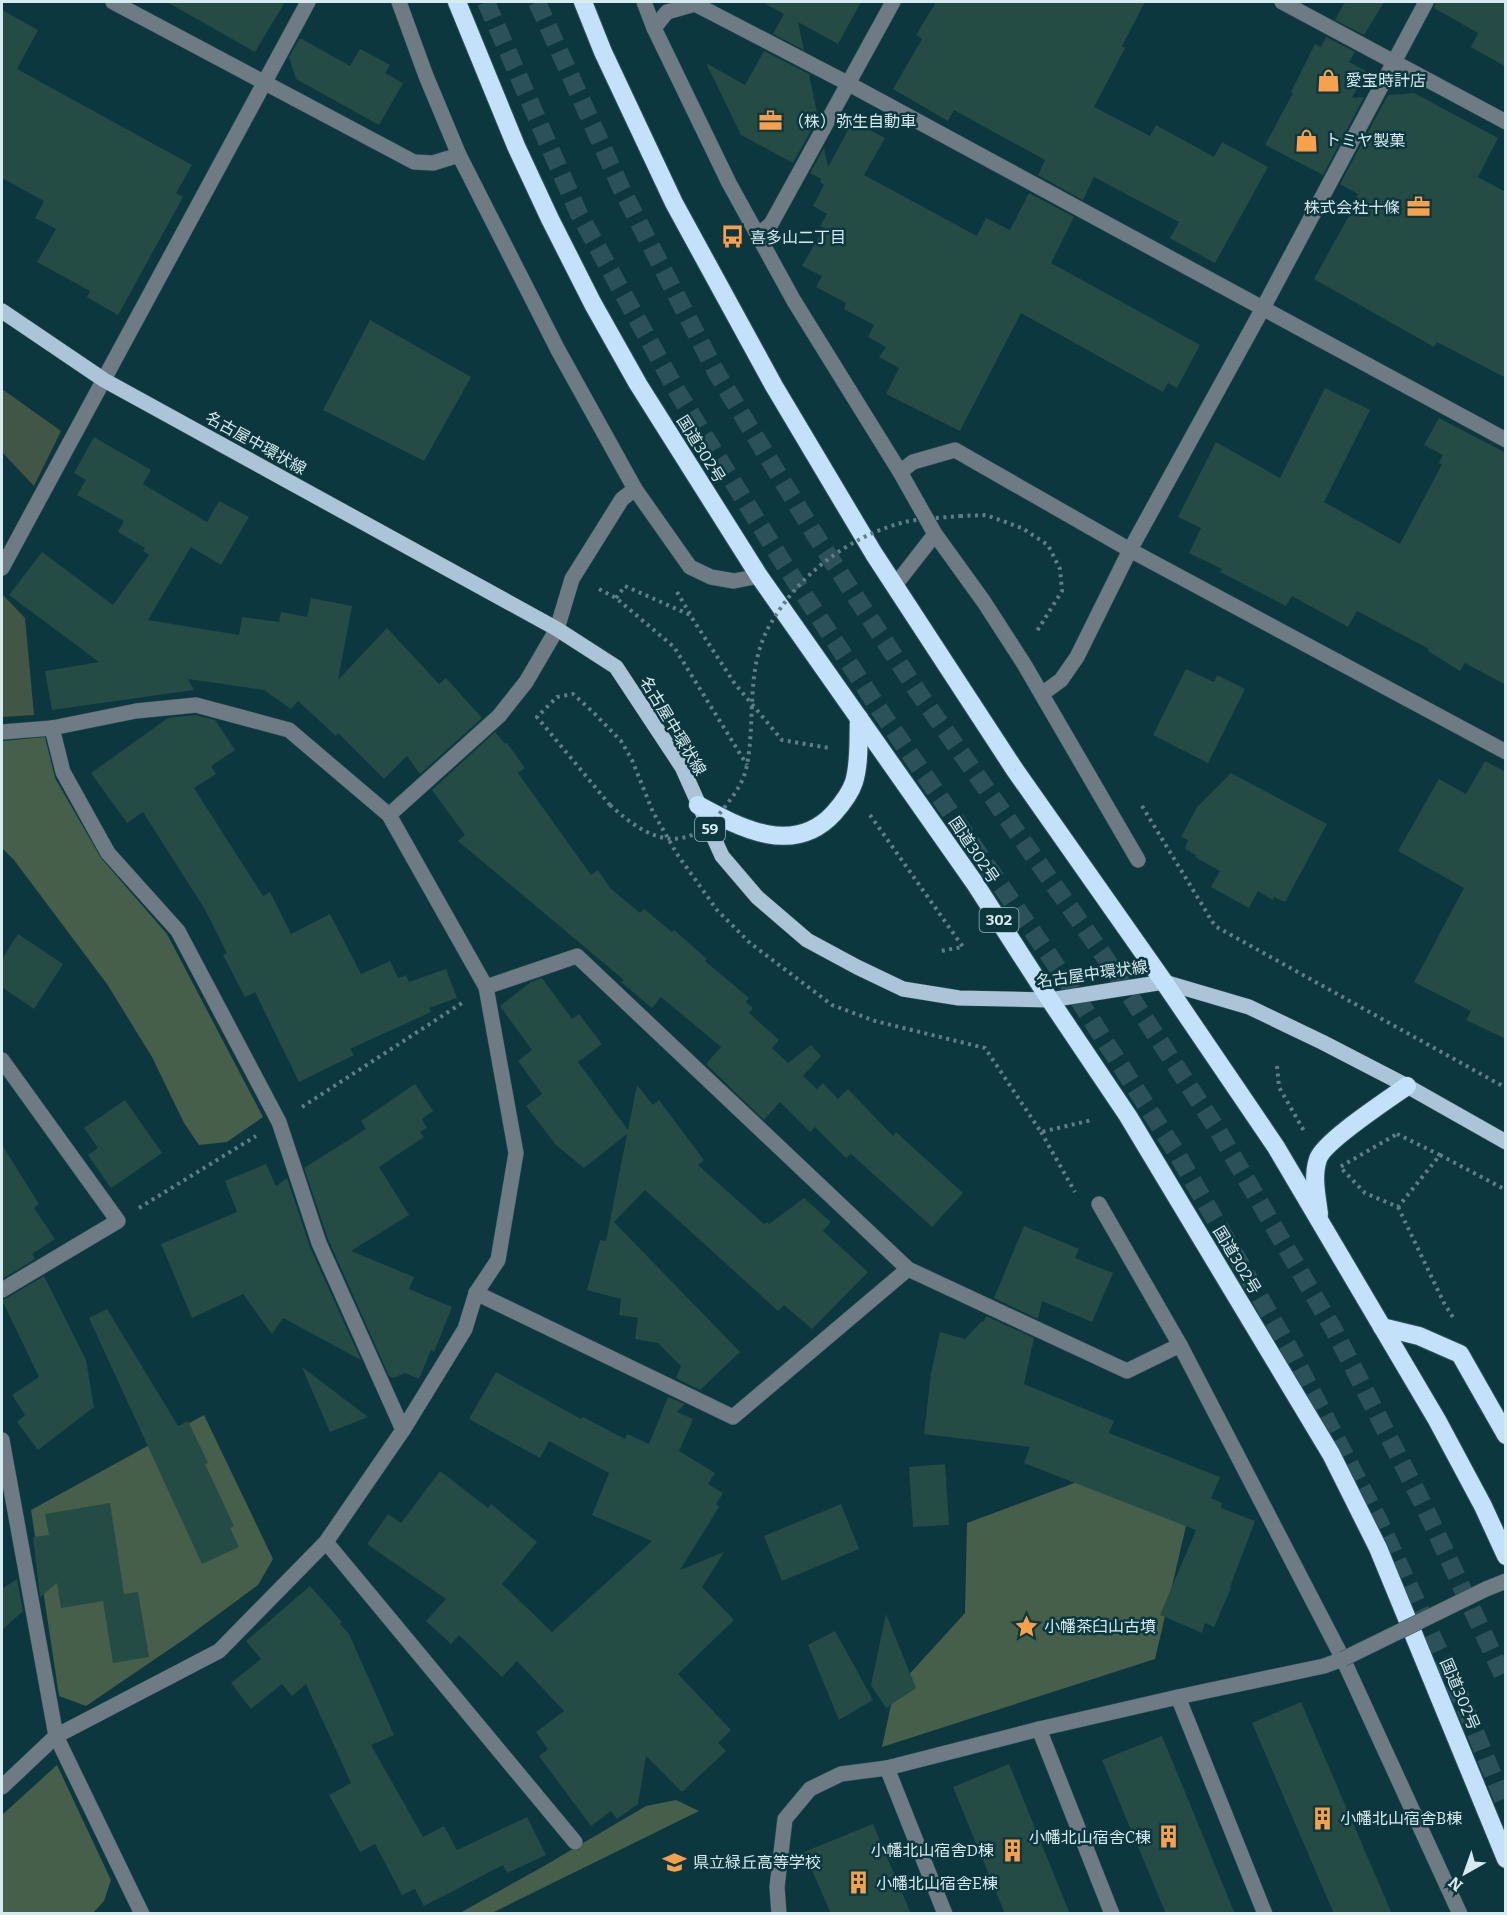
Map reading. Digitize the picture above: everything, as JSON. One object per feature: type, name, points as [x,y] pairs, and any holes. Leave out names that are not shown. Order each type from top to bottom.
[{"type":"highway","name":"国道302号","points":[[457,2],[516,146],[593,304],[638,384],[759,576],[974,882],[1137,1130],[1331,1454],[1378,1548],[1506,1859]]},
{"type":"highway","points":[[583,2],[603,52],[674,203],[774,386],[874,554],[896,584],[1015,770],[1254,1113],[1447,1439],[1483,1506],[1506,1556]]},
{"type":"highway","points":[[698,805],[729,822],[759,834],[785,836],[806,833],[827,821],[844,802],[854,784],[858,766],[859,718]]},
{"type":"highway","points":[[1321,1223],[1315,1182],[1317,1160],[1322,1152],[1356,1122],[1407,1086]]},
{"type":"highway","points":[[1382,1327],[1419,1336],[1460,1354],[1506,1435]]},
{"type":"main road","name":"名古屋中環状線","points":[[2,311],[104,380],[557,629],[616,667],[681,767],[722,856],[758,897],[807,940],[903,989],[959,998],[1050,1000],[1164,982],[1249,1007],[1407,1086],[1506,1142]]},
{"type":"street","points":[[113,2],[414,162],[433,163],[459,155]]},
{"type":"street","points":[[2,568],[308,2]]},
{"type":"street","points":[[399,2],[459,155],[558,351],[634,489],[690,567],[711,577],[734,581],[759,576]]},
{"type":"street","points":[[644,2],[654,28],[757,236],[794,301],[900,472],[935,534],[984,602],[1042,694],[1138,860]]},
{"type":"street","points":[[757,236],[771,224],[893,2]]},
{"type":"street","points":[[1282,2],[1506,122]]},
{"type":"street","points":[[1042,694],[1061,680],[1077,657],[1130,550],[1263,308],[1426,2]]},
{"type":"street","points":[[654,28],[667,12],[695,4],[849,84],[1506,440]]},
{"type":"street","points":[[900,472],[913,462],[955,450],[1130,550],[1506,752]]},
{"type":"street","points":[[389,814],[499,716],[526,682],[557,629],[572,579],[622,499],[634,489]]},
{"type":"street","points":[[896,584],[935,534]]},
{"type":"street","points":[[2,732],[52,728],[136,711],[196,705],[288,730],[389,814],[486,987],[516,1153],[498,1260],[476,1293],[465,1329],[403,1430],[326,1542],[219,1651],[56,1736],[2,1787]]},
{"type":"street","points":[[52,728],[63,772],[108,853],[178,931],[279,1122],[319,1243],[403,1430]]},
{"type":"street","points":[[486,987],[577,956],[908,1269],[1127,1371],[1180,1345]]},
{"type":"street","points":[[2,1060],[118,1221],[2,1290]]},
{"type":"street","points":[[1099,1204],[1180,1345],[1342,1659],[1460,1914]]},
{"type":"street","points":[[476,1293],[733,1417],[908,1269]]},
{"type":"street","points":[[2,1440],[56,1736],[142,1914]]},
{"type":"street","points":[[326,1542],[575,1842]]},
{"type":"street","points":[[779,1914],[777,1887],[785,1819],[810,1789],[842,1774],[887,1768],[1039,1729],[1324,1666],[1506,1581]]},
{"type":"street","points":[[1178,1697],[1265,1914]]},
{"type":"street","points":[[1039,1729],[1112,1914]]},
{"type":"street","points":[[887,1768],[945,1914]]},
{"type":"path","points":[[537,717],[610,805],[627,821],[648,835],[677,840],[693,834],[714,821],[738,790],[747,765],[753,676],[770,624],[789,596],[811,573],[841,549],[902,522],[986,515],[1022,528],[1047,544],[1060,569],[1062,591],[1034,637]]},
{"type":"path","points":[[616,598],[626,586],[690,615],[735,684],[782,740],[831,748]]},
{"type":"path","points":[[597,589],[616,598],[674,647],[747,765]]},
{"type":"path","points":[[1141,805],[1215,926],[1506,1088]]},
{"type":"path","points":[[864,807],[963,947],[940,951]]},
{"type":"path","points":[[1277,1066],[1279,1087],[1305,1133]]},
{"type":"path","points":[[1041,1132],[1080,1201]]},
{"type":"path","points":[[1456,1323],[1398,1207],[1365,1193],[1340,1167],[1397,1134],[1506,1190]]},
{"type":"path","points":[[1398,1207],[1440,1155]]},
{"type":"green space","points":[[2,389],[61,431],[34,486],[2,452]]},
{"type":"green space","points":[[2,594],[25,618],[34,715],[2,717]]},
{"type":"green space","points":[[45,737],[55,778],[101,858],[167,934],[263,1117],[227,1142],[199,1145],[184,1123],[152,1057],[107,984],[14,860],[2,848],[2,741]]},
{"type":"green space","points":[[204,1415],[273,1559],[258,1585],[186,1638],[86,1706],[59,1696],[31,1510]]},
{"type":"green space","points":[[1085,1479],[1186,1526],[1155,1659],[882,1747],[894,1691],[965,1613],[967,1523]]},
{"type":"green space","points":[[57,1765],[111,1880],[104,1901],[93,1913],[2,1913],[2,1815]]},
{"type":"green space","points":[[676,1800],[699,1811],[492,1913],[458,1914],[646,1806]]},
{"type":"building","points":[[167,2],[285,2],[255,52]]},
{"type":"building","points":[[762,2],[861,2],[838,44],[798,22],[804,50],[773,34],[784,14]]},
{"type":"building","points":[[936,2],[1145,2],[1122,46],[1125,48],[1094,107],[1150,136],[1156,125],[1214,157],[1222,142],[1268,167],[1215,263],[1170,238],[1179,222],[1094,177],[1083,200],[1038,175],[1045,160],[954,110],[948,121],[893,89],[922,39],[916,35]]},
{"type":"building","points":[[1345,2],[1384,2],[1364,35],[1335,20]]},
{"type":"building","points":[[1436,2],[1506,2],[1506,67],[1471,47],[1478,33],[1434,8]]},
{"type":"building","points":[[2,10],[38,30],[17,69],[192,165],[176,193],[183,197],[118,315],[87,297],[90,291],[37,262],[56,229],[35,218],[44,201],[2,178]]},
{"type":"building","points":[[1326,37],[1355,52],[1349,62],[1366,71],[1352,98],[1364,97],[1323,175],[1265,145],[1293,93],[1291,92],[1315,44],[1321,47]]},
{"type":"building","points":[[300,38],[350,66],[360,49],[390,65],[385,73],[403,83],[379,125],[296,79],[289,57]]},
{"type":"building","name":"（株）弥生自動車","points":[[764,51],[809,74],[818,118],[793,163],[741,135],[706,63],[745,85]]},
{"type":"building","name":"株式会社十條","points":[[1414,93],[1498,138],[1478,177],[1506,192],[1506,378],[1437,342],[1434,347],[1314,279],[1356,203],[1354,201],[1358,194],[1340,184],[1388,95]]},
{"type":"building","points":[[853,121],[885,138],[864,175],[977,236],[986,218],[1010,230],[1029,193],[1074,217],[1051,263],[1200,345],[1177,388],[1168,383],[1163,392],[1021,313],[960,431],[886,394],[899,368],[879,357],[886,347],[868,337],[874,325],[844,309],[846,303],[816,287],[822,276],[802,266],[824,228],[820,226],[827,214],[813,206],[824,185],[820,182],[821,179],[810,173],[824,148],[828,167]]},
{"type":"building","points":[[370,320],[471,377],[424,461],[323,410]]},
{"type":"building","points":[[1325,388],[1370,410],[1324,502],[1400,544],[1442,464],[1439,463],[1443,455],[1424,445],[1439,418],[1506,453],[1506,685],[1465,663],[1460,671],[1428,651],[1429,649],[1357,611],[1348,627],[1292,596],[1286,606],[1220,572],[1222,569],[1189,553],[1201,528],[1178,517],[1216,442],[1280,478]]},
{"type":"building","points":[[94,437],[151,470],[143,484],[207,522],[219,501],[249,517],[221,565],[191,547],[148,620],[239,635],[242,617],[279,622],[281,612],[307,617],[311,598],[352,606],[338,680],[387,628],[439,684],[446,678],[482,718],[420,774],[407,756],[384,779],[338,733],[336,736],[298,701],[291,709],[264,690],[188,679],[194,690],[52,710],[45,671],[99,662],[9,595],[42,552],[113,605],[149,555],[143,551],[145,548],[118,532],[124,521],[77,495],[86,480],[74,473]]},
{"type":"building","points":[[1186,669],[1214,682],[1217,675],[1245,689],[1208,763],[1153,735]]},
{"type":"building","points":[[195,715],[215,720],[235,750],[211,766],[216,774],[194,788],[263,896],[270,892],[291,934],[330,914],[361,974],[390,961],[398,978],[406,975],[409,982],[446,969],[457,998],[429,1008],[431,1012],[350,1049],[354,1055],[299,1082],[255,992],[245,997],[223,955],[227,953],[204,908],[143,812],[127,823],[91,773],[168,718]]},
{"type":"building","points":[[495,732],[505,744],[507,743],[525,768],[518,773],[591,875],[598,870],[610,888],[640,913],[644,909],[672,932],[674,930],[707,959],[705,961],[749,998],[746,1002],[753,1008],[749,1013],[779,1040],[772,1048],[788,1063],[811,1045],[821,1056],[803,1076],[817,1089],[823,1083],[838,1099],[848,1089],[893,1136],[896,1132],[963,1193],[932,1227],[851,1154],[846,1158],[815,1127],[810,1132],[780,1102],[764,1120],[706,1064],[721,1047],[661,997],[652,1008],[621,982],[624,980],[458,841],[465,835],[432,790]]},
{"type":"building","points":[[1485,761],[1506,772],[1506,1039],[1466,1020],[1471,1011],[1414,982],[1464,888],[1398,851],[1439,779],[1466,794]]},
{"type":"building","points":[[1231,773],[1327,824],[1285,902],[1274,897],[1273,900],[1258,891],[1249,908],[1211,887],[1220,871],[1185,849],[1188,840],[1181,837],[1197,807]]},
{"type":"building","points":[[18,934],[63,964],[34,1009],[2,987],[2,959]]},
{"type":"building","points":[[542,978],[572,1019],[579,1014],[602,1044],[578,1062],[628,1130],[637,1085],[653,1105],[659,1100],[704,1160],[698,1165],[764,1224],[767,1222],[769,1224],[804,1198],[831,1222],[823,1231],[868,1272],[812,1329],[784,1305],[778,1311],[645,1190],[614,1222],[740,1352],[700,1390],[676,1378],[681,1366],[658,1343],[635,1339],[638,1318],[619,1315],[621,1299],[587,1290],[600,1240],[606,1241],[627,1134],[584,1168],[556,1145],[526,1106],[542,1094],[518,1061],[532,1050],[500,1006],[531,982]]},
{"type":"building","points":[[415,1084],[433,1111],[422,1119],[427,1128],[420,1132],[424,1137],[379,1167],[409,1215],[351,1251],[414,1277],[409,1289],[452,1307],[434,1352],[431,1350],[419,1379],[405,1373],[393,1378],[389,1376],[328,1239],[304,1168],[366,1129],[361,1121]]},
{"type":"building","points":[[125,1100],[162,1153],[111,1188],[88,1155],[98,1148],[84,1128]]},
{"type":"building","points":[[2,1145],[39,1204],[34,1208],[55,1239],[32,1254],[35,1259],[2,1279]]},
{"type":"building","points":[[266,1164],[276,1186],[287,1178],[310,1247],[361,1360],[283,1318],[272,1334],[243,1294],[192,1318],[161,1244],[237,1212],[225,1181]]},
{"type":"building","points":[[1024,1226],[1079,1249],[1075,1258],[1113,1273],[1092,1322],[1042,1301],[1038,1319],[994,1298]]},
{"type":"building","points":[[44,1276],[86,1360],[94,1407],[38,1450],[17,1422],[25,1415],[12,1395],[39,1377],[2,1300]]},
{"type":"building","points":[[107,1309],[178,1426],[188,1421],[234,1526],[230,1528],[239,1547],[202,1564],[89,1318]]},
{"type":"building","points":[[986,1316],[1034,1338],[1024,1384],[1114,1421],[1109,1433],[1220,1477],[1211,1498],[1222,1503],[1221,1508],[1255,1521],[1214,1627],[1205,1623],[1202,1633],[1160,1615],[1196,1530],[1024,1463],[1030,1447],[924,1434],[931,1373],[940,1332],[965,1339],[982,1321],[984,1322]]},
{"type":"building","points":[[302,1367],[368,1417],[330,1432]]},
{"type":"building","points":[[496,1372],[581,1419],[583,1417],[625,1439],[627,1434],[649,1444],[668,1397],[685,1404],[677,1412],[693,1419],[679,1451],[715,1473],[708,1484],[723,1493],[716,1504],[719,1507],[680,1570],[724,1552],[702,1587],[734,1620],[678,1674],[731,1730],[718,1743],[726,1751],[682,1792],[646,1756],[638,1804],[617,1819],[611,1811],[591,1826],[539,1756],[548,1749],[536,1732],[564,1711],[517,1661],[502,1677],[459,1635],[451,1644],[426,1621],[446,1599],[367,1544],[388,1514],[401,1523],[440,1471],[488,1508],[491,1504],[537,1542],[502,1584],[552,1632],[652,1541],[592,1515],[609,1473],[549,1441],[540,1458],[469,1419]]},
{"type":"building","points":[[945,1464],[949,1525],[913,1527],[909,1467]]},
{"type":"building","points":[[110,1503],[124,1594],[138,1592],[149,1657],[113,1663],[103,1601],[61,1608],[57,1583],[40,1597],[33,1537],[49,1535],[45,1514]]},
{"type":"building","points":[[841,1504],[859,1549],[782,1581],[764,1536]]},
{"type":"building","points":[[17,1579],[23,1611],[2,1630],[2,1589]]},
{"type":"building","points":[[310,1586],[342,1622],[340,1624],[349,1634],[394,1735],[371,1745],[423,1837],[444,1826],[457,1850],[527,1817],[546,1855],[507,1873],[503,1865],[424,1906],[415,1889],[402,1895],[375,1844],[360,1852],[329,1795],[351,1783],[306,1684],[292,1696],[282,1684],[251,1709],[231,1683],[261,1659],[246,1641]]},
{"type":"building","points":[[886,1614],[916,1688],[886,1708],[871,1685]]},
{"type":"building","points":[[835,1631],[873,1700],[839,1720],[808,1645]]},
{"type":"building","name":"小幡北山宿舎B棟","points":[[1301,1702],[1392,1914],[1334,1914],[1252,1723]]},
{"type":"building","name":"小幡北山宿舎C棟","points":[[1162,1736],[1235,1914],[1166,1914],[1102,1760]]},
{"type":"building","name":"小幡北山宿舎D棟","points":[[1009,1764],[1070,1914],[1005,1914],[953,1787]]},
{"type":"building","name":"小幡北山宿舎E棟","points":[[873,1824],[911,1914],[831,1914],[804,1852]]},
{"type":"tunnel","points":[[486,2],[578,212],[678,393],[782,561],[883,715],[1064,977],[1176,1152],[1293,1355],[1380,1523],[1465,1707],[1506,1807]]},
{"type":"tunnel","points":[[537,2],[622,190],[716,372],[817,538],[918,692],[1104,956],[1217,1129],[1335,1332],[1422,1502],[1506,1682]]},
{"type":"place","name":"愛宝時計店","points":[[1328,80]]},
{"type":"place","name":"（株）弥生自動車","points":[[770,121]]},
{"type":"place","name":"トミヤ製菓","points":[[1307,140]]},
{"type":"place","name":"株式会社十條","points":[[1418,207]]},
{"type":"place","name":"喜多山二丁目","points":[[732,237]]},
{"type":"place","name":"小幡茶臼山古墳","points":[[1026,1626]]},
{"type":"place","name":"小幡北山宿舎B棟","points":[[1322,1818]]},
{"type":"place","name":"小幡北山宿舎C棟","points":[[1169,1837]]},
{"type":"place","name":"小幡北山宿舎D棟","points":[[1012,1850]]},
{"type":"place","name":"県立緑丘高等学校","points":[[675,1862]]},
{"type":"place","name":"小幡北山宿舎E棟","points":[[858,1883]]}]
